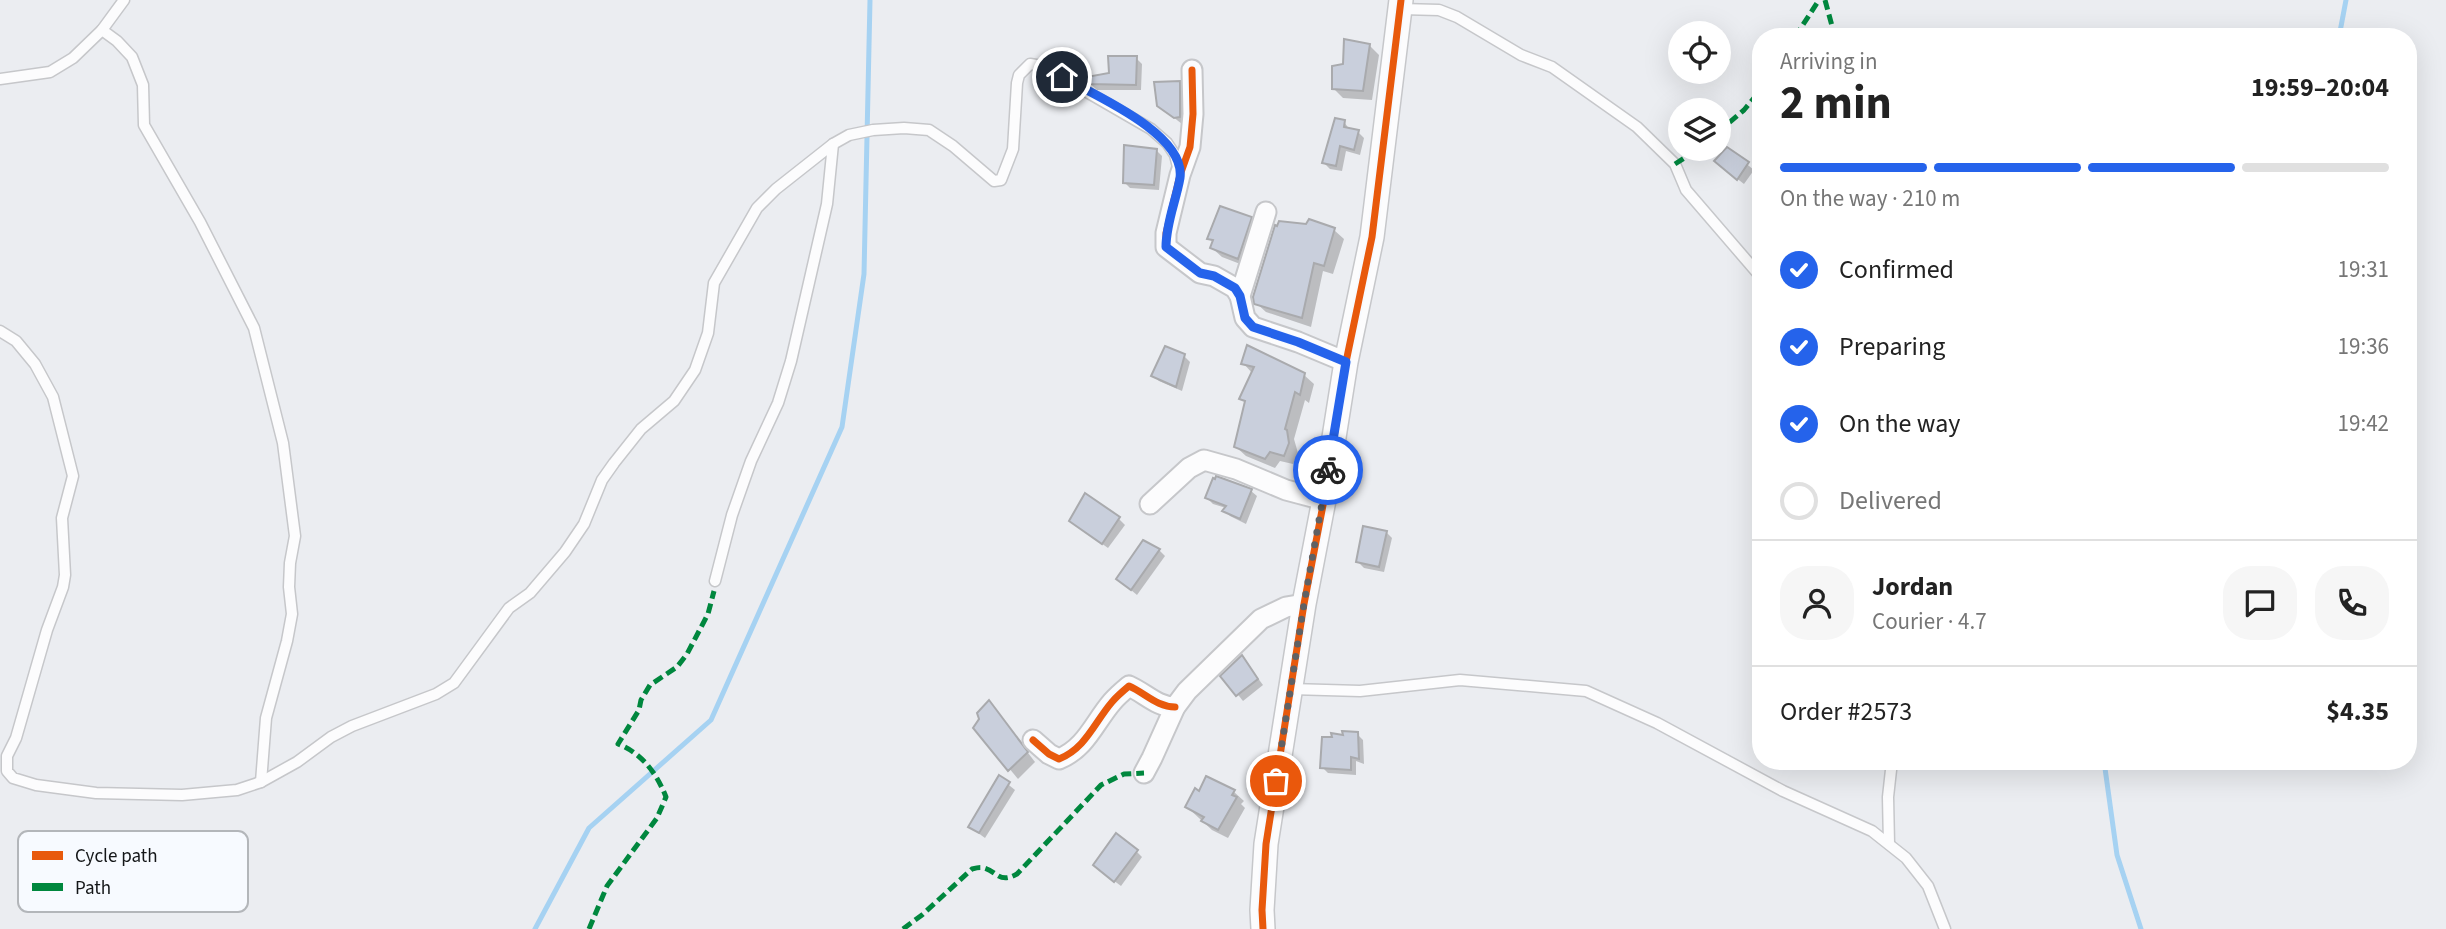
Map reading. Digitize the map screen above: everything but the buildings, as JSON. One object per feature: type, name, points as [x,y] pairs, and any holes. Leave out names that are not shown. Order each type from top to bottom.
[{"type":"street","points":[[1264,929],[1262,910],[1266,844],[1346,362],[1372,237],[1401,5]]},
{"type":"street","points":[[1192,70],[1193,114],[1190,147],[1180,175],[1166,233],[1166,247],[1200,273],[1235,288],[1240,296],[1245,318],[1253,327],[1346,362]]},
{"type":"street","points":[[1240,296],[1266,212]]},
{"type":"street","points":[[1150,504],[1189,468],[1204,460],[1236,469],[1286,490],[1324,500]]},
{"type":"street","points":[[1143,773],[1175,707],[1187,691],[1261,619],[1286,607],[1304,604]]},
{"type":"street","points":[[1033,740],[1059,759],[1072,754],[1083,743],[1112,701],[1129,686],[1163,707],[1175,707]]},
{"type":"lane","points":[[0,79],[50,72],[73,58],[102,30],[124,0]]},
{"type":"lane","points":[[1401,5],[1439,10],[1458,17],[1521,55],[1552,67],[1637,127],[1675,164],[1686,190],[1752,267]]},
{"type":"lane","points":[[102,30],[132,57],[143,85],[144,124],[200,222],[254,328],[282,443],[295,536],[289,587],[292,614],[266,718],[261,782]]},
{"type":"lane","points":[[0,331],[16,341],[35,364],[53,397],[73,476],[62,519],[65,575],[63,587],[47,630],[16,738],[7,757],[7,771],[13,778],[36,785],[96,793],[183,795],[237,790],[261,782],[297,762],[331,737],[352,726],[399,710],[454,683],[509,608],[530,593],[565,552],[584,524],[602,480],[614,463],[641,429],[674,401],[695,370],[708,333],[714,283],[757,208],[776,189],[833,144],[849,135],[873,130],[929,130],[953,146],[993,181],[1001,180],[1013,149],[1017,83],[1023,68],[1030,64],[1042,66],[1151,129],[1167,142],[1175,155],[1180,175]]},
{"type":"lane","points":[[715,581],[723,540],[751,461],[778,403],[791,361],[827,204],[833,144]]},
{"type":"lane","points":[[1291,688],[1360,691],[1460,680],[1587,691],[1657,723],[1783,791],[1872,831],[1906,858],[1928,886],[1945,929]]},
{"type":"lane","points":[[1889,844],[1888,797],[1891,770]]},
{"type":"waterway","points":[[535,929],[589,828],[711,720],[842,427],[864,274],[870,0]]},
{"type":"waterway","points":[[2341,28],[2346,0]]},
{"type":"waterway","points":[[2105,770],[2117,855],[2141,929]]},
{"type":"marked path","points":[[1801,28],[1819,0]]},
{"type":"marked path","points":[[1825,0],[1833,28]]},
{"type":"marked path","points":[[1731,121],[1752,100]]},
{"type":"marked path","points":[[1675,164],[1680,161]]},
{"type":"marked path","points":[[589,929],[607,886],[657,818],[666,797],[648,765],[618,744],[639,710],[641,700],[650,685],[677,667],[687,654],[708,614],[714,591]]},
{"type":"marked path","points":[[903,929],[972,869],[984,868],[1002,878],[1017,874],[1101,785],[1124,774],[1144,773]]},
{"type":"cycle path","points":[[1263,929],[1266,844],[1346,362],[1372,237],[1401,0]]},
{"type":"cycle path","points":[[1192,70],[1193,114],[1190,147],[1180,175],[1166,233],[1166,247],[1200,273],[1214,276],[1235,288],[1240,296],[1245,318],[1253,327],[1346,362]]},
{"type":"cycle path","points":[[1033,740],[1059,759],[1068,754],[1083,742],[1112,702],[1129,686],[1157,702],[1175,707]]},
{"type":"way so far","points":[[1276,781],[1328,470]]},
{"type":"route","points":[[1062,77],[1138,120],[1167,142],[1175,155],[1180,175],[1166,233],[1166,247],[1200,273],[1214,276],[1235,288],[1240,296],[1245,318],[1253,327],[1346,362],[1328,470]]}]
